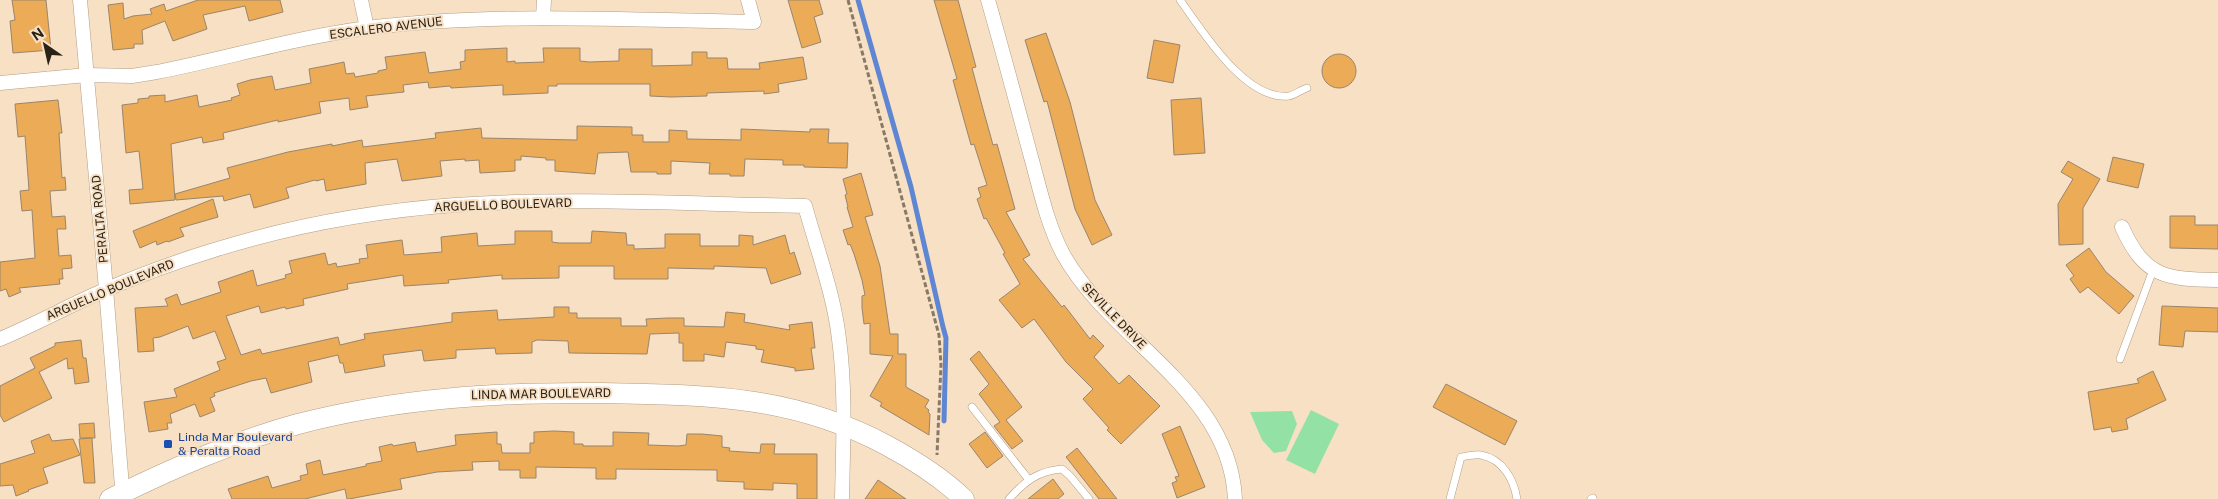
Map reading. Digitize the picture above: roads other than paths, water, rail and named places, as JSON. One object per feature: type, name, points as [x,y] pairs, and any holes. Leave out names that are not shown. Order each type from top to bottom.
[{"type":"street","name":"PERALTA ROAD","points":[[80,0],[106,289],[118,497]]},
{"type":"street","points":[[361,0],[367,28]]},
{"type":"street","points":[[543,18],[544,0]]},
{"type":"street","name":"ESCALERO AVENUE","points":[[0,83],[87,75],[124,76],[157,72],[319,36],[367,28],[456,20],[543,18],[754,22],[748,0]]},
{"type":"street","name":"SEVILLE DRIVE","points":[[988,0],[1044,203],[1062,252],[1077,277],[1093,297],[1183,387],[1212,425],[1223,446],[1231,468],[1236,499]]},
{"type":"street","name":"ARGUELLO BOULEVARD","points":[[0,339],[106,289],[175,262],[249,240],[333,221],[414,209],[491,203],[563,202],[805,206],[835,316],[839,338],[843,425]]},
{"type":"street","points":[[2122,227],[2138,257],[2153,270],[2182,280],[2218,280]]},
{"type":"street","name":"LINDA MAR BOULEVARD","points":[[118,497],[177,467],[220,450],[297,425],[376,407],[455,396],[535,392],[718,396],[780,406],[812,414],[843,425],[906,456],[937,477],[964,499]]},
{"type":"street","points":[[842,499],[843,425]]},
{"type":"lane","points":[[1180,0],[1232,69],[1251,84],[1268,92],[1289,96],[1306,88]]},
{"type":"lane","points":[[2120,359],[2153,270]]},
{"type":"lane","points":[[972,407],[1029,480]]},
{"type":"lane","points":[[1450,499],[1460,457],[1481,455],[1497,462],[1508,472],[1515,485],[1518,499]]},
{"type":"lane","points":[[1009,499],[1029,480],[1046,471],[1062,469],[1089,499]]},
{"type":"waterway","points":[[858,0],[911,187],[946,338],[944,421]]},
{"type":"place","name":"Linda Mar Boulevard & Peralta Road","points":[[168,444]]}]
